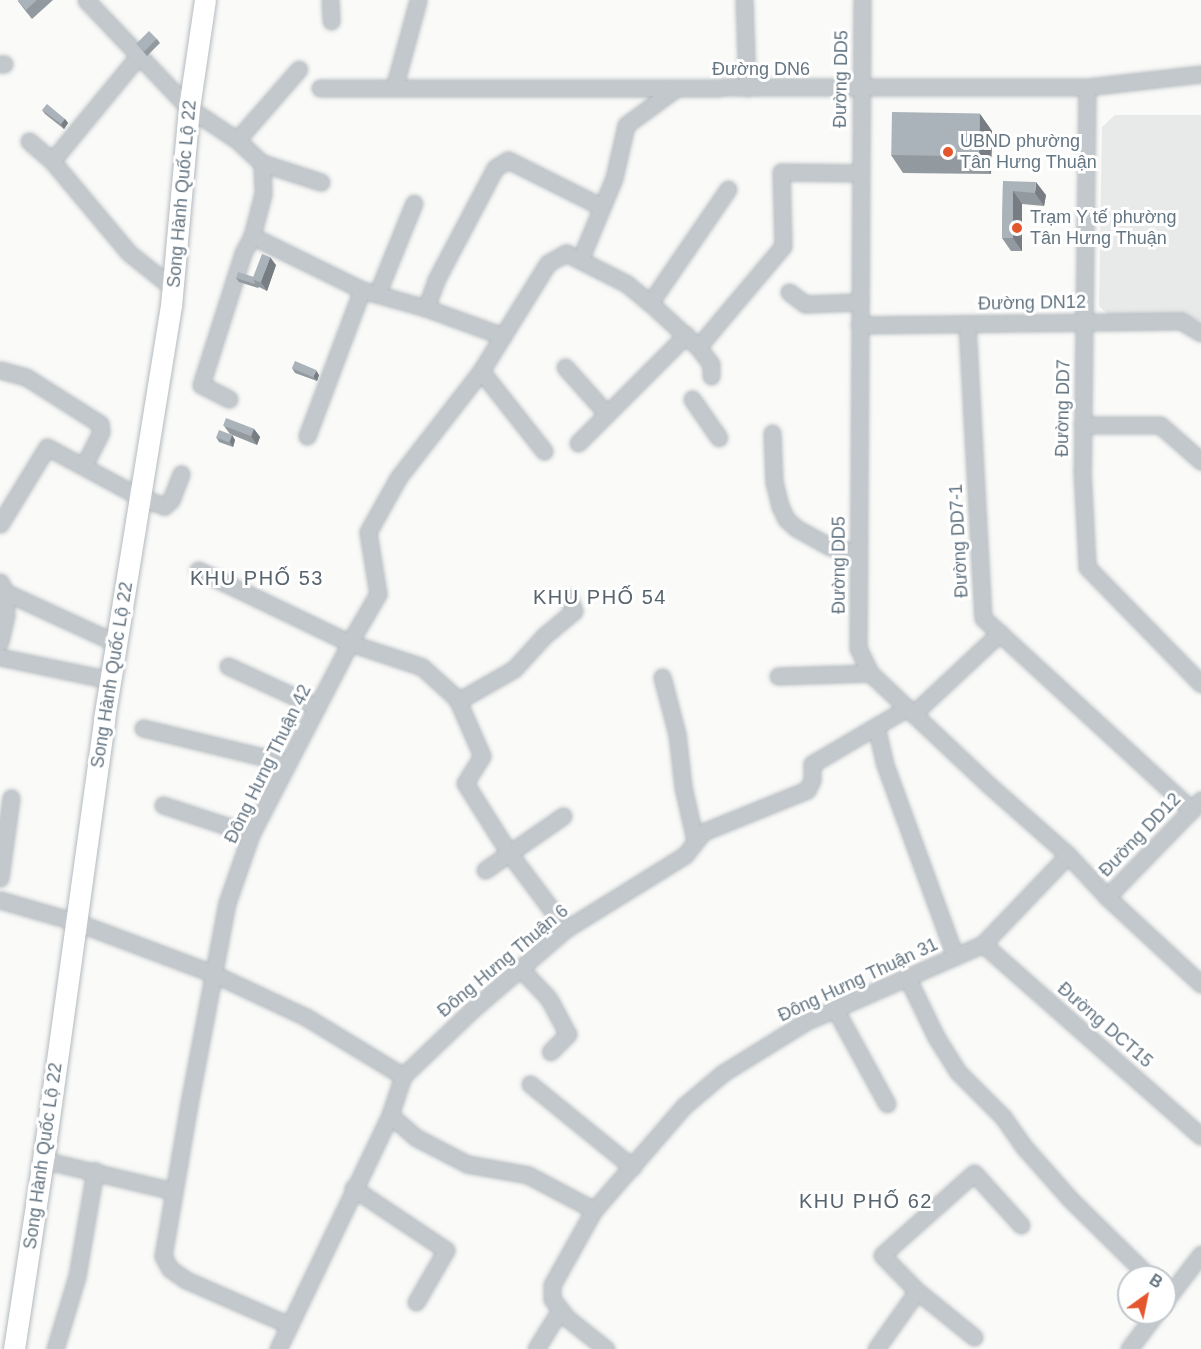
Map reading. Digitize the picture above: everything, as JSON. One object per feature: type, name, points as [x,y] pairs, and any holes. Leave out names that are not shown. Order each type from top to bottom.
[{"type":"street","points":[[86,0],[189,108],[237,140],[262,163],[321,182]]},
{"type":"street","name":"Song Hành Quốc Lộ 22","points":[[14,1349],[43,1160],[110,680],[173,288],[189,108],[205,0]]},
{"type":"street","points":[[330,0],[331,21]]},
{"type":"street","points":[[394,88],[418,0]]},
{"type":"street","points":[[744,0],[747,88]]},
{"type":"street","name":"Đường DD5","points":[[861,0],[858,648],[870,673],[1068,855],[1107,897],[1201,984]]},
{"type":"street","points":[[52,160],[139,55]]},
{"type":"street","points":[[237,140],[299,69]]},
{"type":"street","name":"Đường DN6","points":[[320,88],[1087,87],[1201,74]]},
{"type":"street","name":"Đường DD7","points":[[1087,87],[1082,425],[1087,567],[1201,684]]},
{"type":"street","points":[[580,260],[614,178],[626,125],[675,89]]},
{"type":"street","points":[[28,141],[52,160],[129,253],[173,288]]},
{"type":"street","points":[[426,308],[436,280],[495,168],[508,160],[602,207]]},
{"type":"street","points":[[229,399],[201,385],[243,253],[252,236],[263,194],[262,163]]},
{"type":"street","points":[[698,347],[783,246],[781,172],[860,173]]},
{"type":"street","points":[[650,303],[728,189]]},
{"type":"street","points":[[307,436],[369,292],[414,203]]},
{"type":"street","points":[[252,236],[369,292],[426,308],[503,336]]},
{"type":"street","name":"Đông Hưng Thuận 42","points":[[289,1325],[186,1280],[170,1269],[163,1256],[227,903],[251,834],[350,643],[378,594],[368,532],[398,478],[481,371],[548,263],[566,253],[627,284],[650,303],[698,347],[711,364],[711,376]]},
{"type":"street","points":[[789,292],[805,304],[860,302]]},
{"type":"street","name":"Đường DN12","points":[[859,325],[1181,321],[1201,333]]},
{"type":"street","name":"Đường DD7-1","points":[[967,324],[983,618],[1196,805]]},
{"type":"street","points":[[578,443],[686,335]]},
{"type":"street","points":[[565,368],[607,414]]},
{"type":"street","points":[[0,370],[26,377],[100,424],[101,432],[84,466]]},
{"type":"street","points":[[481,371],[544,451]]},
{"type":"street","points":[[692,399],[719,438]]},
{"type":"street","points":[[1082,425],[1160,425],[1201,461]]},
{"type":"street","points":[[772,433],[774,482],[786,519],[796,528],[829,546],[858,553]]},
{"type":"street","points":[[0,524],[47,447],[140,497],[164,506],[168,503],[181,474]]},
{"type":"street","points":[[198,570],[350,643],[422,667],[458,701],[482,756],[465,783],[509,853],[566,929]]},
{"type":"street","points":[[2,587],[116,643]]},
{"type":"street","points":[[0,642],[6,615],[2,587]]},
{"type":"street","points":[[458,701],[514,669],[544,636],[574,611],[569,598]]},
{"type":"street","name":"Đông Hưng Thuận 6","points":[[278,1349],[353,1188],[390,1115],[403,1076],[520,968],[566,929],[685,855],[695,840],[707,830],[807,790],[812,780],[812,764],[876,726],[910,711],[1000,633]]},
{"type":"street","points":[[0,657],[110,680]]},
{"type":"street","points":[[228,666],[317,707]]},
{"type":"street","points":[[778,676],[870,673]]},
{"type":"street","points":[[662,677],[677,734],[683,787],[695,840]]},
{"type":"street","points":[[876,726],[888,772],[955,956]]},
{"type":"street","points":[[143,728],[288,763]]},
{"type":"street","points":[[0,878],[11,798]]},
{"type":"street","points":[[163,805],[251,834]]},
{"type":"street","name":"Đường DD12","points":[[1107,897],[1196,805]]},
{"type":"street","points":[[485,870],[563,816]]},
{"type":"street","points":[[983,944],[1068,855]]},
{"type":"street","points":[[0,900],[76,922],[214,974],[304,1016],[403,1076]]},
{"type":"street","name":"Đông Hưng Thuận 31","points":[[536,1349],[556,1304],[552,1285],[594,1210],[684,1106],[723,1072],[807,1021],[983,944]]},
{"type":"street","name":"Đường DCT15","points":[[983,944],[1201,1136]]},
{"type":"street","points":[[520,968],[549,999],[568,1034],[550,1052]]},
{"type":"street","points":[[907,977],[936,1037],[958,1072],[1003,1117],[1025,1148],[1070,1199],[1137,1265]]},
{"type":"street","points":[[835,1009],[887,1104]]},
{"type":"street","points":[[530,1084],[632,1167]]},
{"type":"street","points":[[390,1115],[415,1137],[467,1164],[528,1175],[594,1210]]},
{"type":"street","points":[[43,1160],[173,1191]]},
{"type":"street","points":[[55,1349],[77,1276],[95,1171]]},
{"type":"street","points":[[974,1337],[917,1291],[882,1255],[974,1173],[1021,1225]]},
{"type":"street","points":[[353,1188],[446,1250],[416,1302]]},
{"type":"street","points":[[1177,1283],[1201,1254]]},
{"type":"street","points":[[876,1349],[917,1291]]},
{"type":"street","points":[[556,1304],[606,1349]]},
{"type":"street","points":[[1131,1348],[1147,1325]]},
{"type":"shaded area","points":[[1115,115],[1201,115],[1201,321],[1191,318],[1111,317],[1099,306],[1102,127]]},
{"type":"building","points":[[18,0],[37,0],[26,10]]},
{"type":"building","points":[[149,31],[157,39],[144,52],[136,44]]},
{"type":"building","points":[[47,104],[65,119],[61,124],[42,110]]},
{"type":"building","points":[[892,112],[980,114],[979,157],[891,155]]},
{"type":"building","points":[[1003,181],[1036,182],[1035,193],[1013,191],[1013,238],[1002,238]]},
{"type":"building","points":[[262,254],[270,257],[261,282],[252,279]]},
{"type":"building","points":[[238,272],[254,277],[255,284],[236,278]]},
{"type":"building","points":[[295,361],[316,370],[313,377],[292,368]]},
{"type":"building","points":[[226,418],[254,429],[251,436],[223,425]]},
{"type":"building","points":[[219,430],[232,435],[229,442],[216,437]]},
{"type":"place","name":"UBND phường Tân Hưng Thuận","points":[[948,152]]},
{"type":"place","name":"Trạm Y tế phường Tân Hưng Thuận","points":[[1017,228]]},
{"type":"district","name":"KHU PHỐ 53","points":[[257,578]]},
{"type":"district","name":"KHU PHỐ 54","points":[[600,597]]},
{"type":"district","name":"KHU PHỐ 62","points":[[866,1201]]}]
